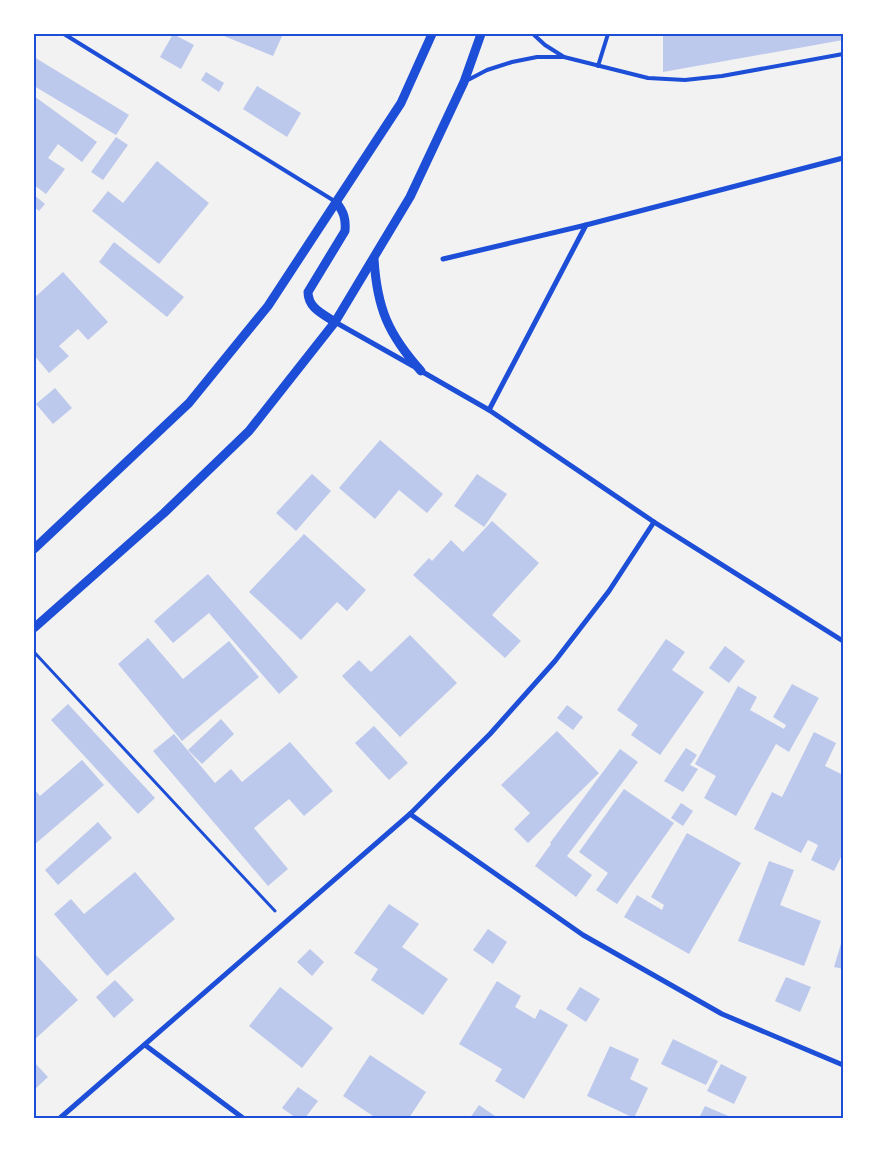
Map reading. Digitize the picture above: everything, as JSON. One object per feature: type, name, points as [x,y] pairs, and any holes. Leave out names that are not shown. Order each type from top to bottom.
[{"type":"street","points":[[34,549],[190,403],[268,306],[401,103],[432,34]]},
{"type":"street","points":[[34,628],[164,513],[249,431],[335,322],[410,196],[464,82],[481,34]]},
{"type":"street","points":[[443,259],[586,225],[843,158]]},
{"type":"street","points":[[336,202],[343,210],[346,221],[345,231],[308,292],[308,299],[312,306],[335,322],[488,410],[654,522],[843,642]]},
{"type":"street","points":[[488,410],[586,225]]},
{"type":"street","points":[[374,258],[376,284],[381,308],[405,352],[421,371]]},
{"type":"street","points":[[60,1118],[410,814],[490,734],[554,661],[609,591],[654,522]]},
{"type":"street","points":[[410,814],[583,935],[722,1014],[843,1064]]},
{"type":"street","points":[[145,1045],[243,1118]]},
{"type":"lane","points":[[64,34],[336,202]]},
{"type":"lane","points":[[533,34],[545,45],[564,57]]},
{"type":"lane","points":[[598,66],[608,34]]},
{"type":"lane","points":[[464,82],[487,70],[512,62],[538,57],[564,57],[648,78],[685,80],[722,76],[843,54]]},
{"type":"path","points":[[34,652],[286,923]]},
{"type":"building","points":[[173,34],[194,45],[181,69],[160,57]]},
{"type":"building","points":[[219,34],[283,34],[273,56]]},
{"type":"building","points":[[663,34],[843,34],[843,40],[663,72]]},
{"type":"building","points":[[34,57],[129,115],[116,135],[34,86]]},
{"type":"building","points":[[206,72],[224,83],[219,92],[201,80]]},
{"type":"building","points":[[257,86],[301,113],[287,137],[243,109]]},
{"type":"building","points":[[34,96],[97,142],[82,162],[58,144],[48,158],[65,169],[46,194],[34,185]]},
{"type":"building","points":[[116,137],[128,145],[103,180],[91,172]]},
{"type":"building","points":[[157,161],[209,203],[159,264],[92,211],[108,191],[123,203]]},
{"type":"building","points":[[34,195],[45,204],[39,211],[34,207]]},
{"type":"building","points":[[114,242],[184,297],[167,317],[99,262]]},
{"type":"building","points":[[63,272],[108,322],[88,340],[78,329],[59,346],[69,356],[49,373],[34,355],[34,298]]},
{"type":"building","points":[[55,388],[72,408],[53,424],[36,404]]},
{"type":"building","points":[[380,440],[443,494],[427,513],[399,490],[375,519],[339,488]]},
{"type":"building","points":[[312,474],[331,491],[296,531],[276,513]]},
{"type":"building","points":[[477,474],[507,494],[484,527],[454,506]]},
{"type":"building","points":[[492,521],[539,563],[492,615],[521,641],[505,658],[413,575],[429,558],[432,561],[451,540],[463,552]]},
{"type":"building","points":[[304,534],[366,590],[347,611],[337,602],[301,640],[249,592]]},
{"type":"building","points":[[208,574],[298,677],[279,694],[209,613],[173,643],[154,621]]},
{"type":"building","points":[[410,635],[457,683],[400,737],[342,676],[359,660],[371,672]]},
{"type":"building","points":[[148,638],[183,679],[229,641],[259,677],[182,741],[118,664]]},
{"type":"building","points":[[666,639],[685,652],[672,670],[704,692],[660,755],[631,735],[638,725],[617,710]]},
{"type":"building","points":[[725,646],[745,661],[729,683],[709,668]]},
{"type":"building","points":[[792,684],[819,698],[789,752],[776,744],[736,816],[704,798],[716,776],[695,764],[738,686],[757,697],[750,710],[784,729],[786,725],[773,717]]},
{"type":"building","points":[[68,704],[155,798],[138,814],[51,720]]},
{"type":"building","points":[[567,705],[583,717],[573,730],[557,718]]},
{"type":"building","points":[[221,719],[234,734],[202,764],[188,750]]},
{"type":"building","points":[[374,726],[408,763],[389,780],[355,743]]},
{"type":"building","points":[[557,731],[599,773],[528,843],[514,829],[530,813],[501,785]]},
{"type":"building","points":[[814,732],[836,743],[825,766],[843,775],[843,817],[841,819],[843,820],[843,853],[834,871],[811,860],[818,845],[808,840],[801,853],[754,829],[772,792],[782,797]]},
{"type":"building","points":[[174,734],[215,783],[231,769],[242,782],[290,742],[333,791],[304,816],[289,799],[254,828],[288,869],[268,886],[153,751]]},
{"type":"building","points":[[686,748],[697,755],[690,765],[698,769],[683,792],[664,781]]},
{"type":"building","points":[[620,749],[638,762],[567,856],[592,875],[576,897],[535,866]]},
{"type":"building","points":[[82,760],[104,785],[34,845],[34,789],[40,796]]},
{"type":"building","points":[[624,789],[674,823],[617,904],[596,890],[608,873],[579,852]]},
{"type":"building","points":[[681,803],[693,811],[683,826],[671,818]]},
{"type":"building","points":[[98,822],[112,838],[58,885],[45,870]]},
{"type":"building","points":[[687,833],[741,863],[689,954],[624,917],[637,895],[662,910],[664,905],[651,897]]},
{"type":"building","points":[[769,861],[794,870],[780,905],[821,921],[804,966],[738,941]]},
{"type":"building","points":[[135,872],[175,919],[107,976],[54,914],[71,899],[84,914]]},
{"type":"building","points":[[389,904],[419,924],[402,947],[448,979],[423,1015],[371,980],[378,969],[354,953]]},
{"type":"building","points":[[488,929],[507,942],[493,964],[473,950]]},
{"type":"building","points":[[843,937],[843,969],[834,967]]},
{"type":"building","points":[[310,949],[324,962],[312,976],[297,962]]},
{"type":"building","points":[[36,955],[78,1000],[34,1040],[34,957]]},
{"type":"building","points":[[786,977],[811,987],[800,1012],[775,1001]]},
{"type":"building","points":[[115,980],[134,1000],[114,1018],[96,997]]},
{"type":"building","points":[[497,981],[521,996],[515,1007],[535,1019],[540,1009],[568,1025],[524,1099],[495,1081],[502,1069],[459,1044]]},
{"type":"building","points":[[280,987],[333,1028],[302,1068],[249,1026]]},
{"type":"building","points":[[580,987],[600,999],[586,1022],[566,1009]]},
{"type":"building","points":[[673,1039],[718,1061],[706,1085],[661,1064]]},
{"type":"building","points":[[610,1046],[639,1059],[630,1079],[648,1088],[634,1118],[587,1096]]},
{"type":"building","points":[[370,1055],[426,1092],[409,1118],[376,1118],[343,1096]]},
{"type":"building","points":[[34,1062],[48,1077],[34,1090]]},
{"type":"building","points":[[721,1064],[747,1077],[734,1104],[707,1091]]},
{"type":"building","points":[[298,1087],[318,1101],[305,1118],[296,1118],[282,1108]]},
{"type":"building","points":[[479,1105],[498,1118],[470,1118]]},
{"type":"building","points":[[705,1106],[733,1118],[699,1118]]}]
